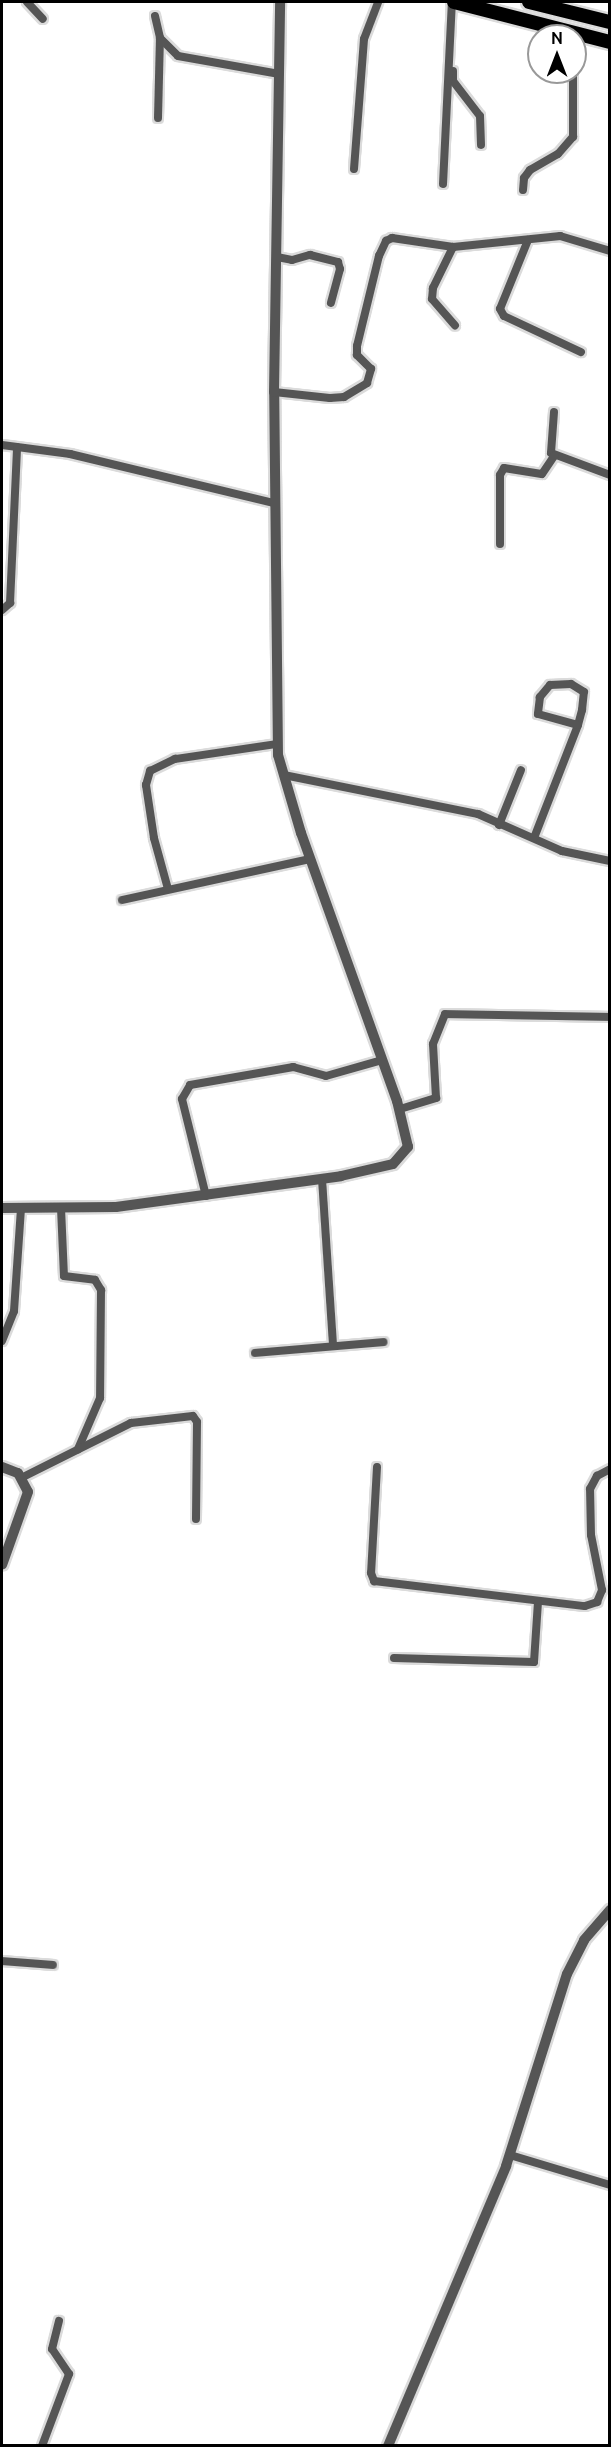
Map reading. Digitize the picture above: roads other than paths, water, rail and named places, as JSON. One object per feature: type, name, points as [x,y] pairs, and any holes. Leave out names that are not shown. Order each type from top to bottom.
[{"type":"highway","points":[[453,2],[536,24]]},
{"type":"highway","points":[[530,2],[609,22]]},
{"type":"highway","points":[[587,37],[609,42]]},
{"type":"street","points":[[27,2],[43,19]]},
{"type":"street","points":[[2,1208],[116,1207],[322,1179],[393,1164],[403,1157],[408,1147],[407,1133],[400,1110],[310,859],[284,775],[278,744],[274,392],[280,2]]},
{"type":"street","points":[[354,170],[364,39],[378,2]]},
{"type":"street","points":[[443,184],[453,2]]},
{"type":"street","points":[[154,16],[160,38],[158,118]]},
{"type":"street","points":[[452,21],[453,81],[480,116],[481,145]]},
{"type":"street","points":[[160,38],[187,60],[279,74]]},
{"type":"street","points":[[523,190],[524,178],[530,170],[558,154],[573,137],[573,84]]},
{"type":"street","points":[[274,392],[330,398],[344,397],[367,383],[371,369],[360,360],[357,346],[386,241],[403,238],[453,248],[560,236],[609,251]]},
{"type":"street","points":[[528,240],[500,309],[504,316],[581,352]]},
{"type":"street","points":[[453,248],[434,288],[432,299],[455,325]]},
{"type":"street","points":[[277,257],[292,260],[310,255],[338,261],[340,269],[331,303]]},
{"type":"street","points":[[554,412],[556,423],[550,449],[554,456],[609,475]]},
{"type":"street","points":[[2,445],[70,454],[274,503]]},
{"type":"street","points":[[2,610],[10,603],[17,447]]},
{"type":"street","points":[[500,544],[500,475],[504,468],[542,474],[554,456]]},
{"type":"street","points":[[534,838],[578,725],[584,692],[571,684],[550,686],[540,697],[538,714],[578,725]]},
{"type":"street","points":[[168,889],[146,784],[150,771],[175,759],[278,744]]},
{"type":"street","points":[[499,825],[520,770]]},
{"type":"street","points":[[284,775],[462,811],[562,851],[609,861]]},
{"type":"street","points":[[122,900],[310,859]]},
{"type":"street","points":[[400,1110],[435,1098],[433,1044],[445,1014],[609,1017]]},
{"type":"street","points":[[206,1196],[182,1099],[190,1085],[292,1067],[326,1076],[382,1060]]},
{"type":"street","points":[[322,1179],[333,1346]]},
{"type":"street","points":[[2,1341],[14,1311],[21,1208]]},
{"type":"street","points":[[61,1208],[64,1276],[70,1280],[92,1279],[100,1287],[100,1398],[78,1449]]},
{"type":"street","points":[[255,1353],[384,1342]]},
{"type":"street","points":[[22,1477],[137,1422],[193,1416],[197,1422],[196,1519]]},
{"type":"street","points":[[2,1467],[22,1477]]},
{"type":"street","points":[[376,1467],[371,1573],[374,1581],[585,1606],[599,1598],[602,1586],[591,1535],[590,1489],[597,1476],[609,1470]]},
{"type":"street","points":[[2,1565],[27,1500],[22,1477]]},
{"type":"street","points":[[394,1658],[534,1662],[538,1602]]},
{"type":"street","points":[[388,2445],[510,2155],[567,1974],[584,1940],[609,1910]]},
{"type":"street","points":[[2,1961],[53,1965]]},
{"type":"street","points":[[510,2155],[609,2184]]},
{"type":"street","points":[[42,2445],[69,2374],[52,2349],[59,2320]]}]
